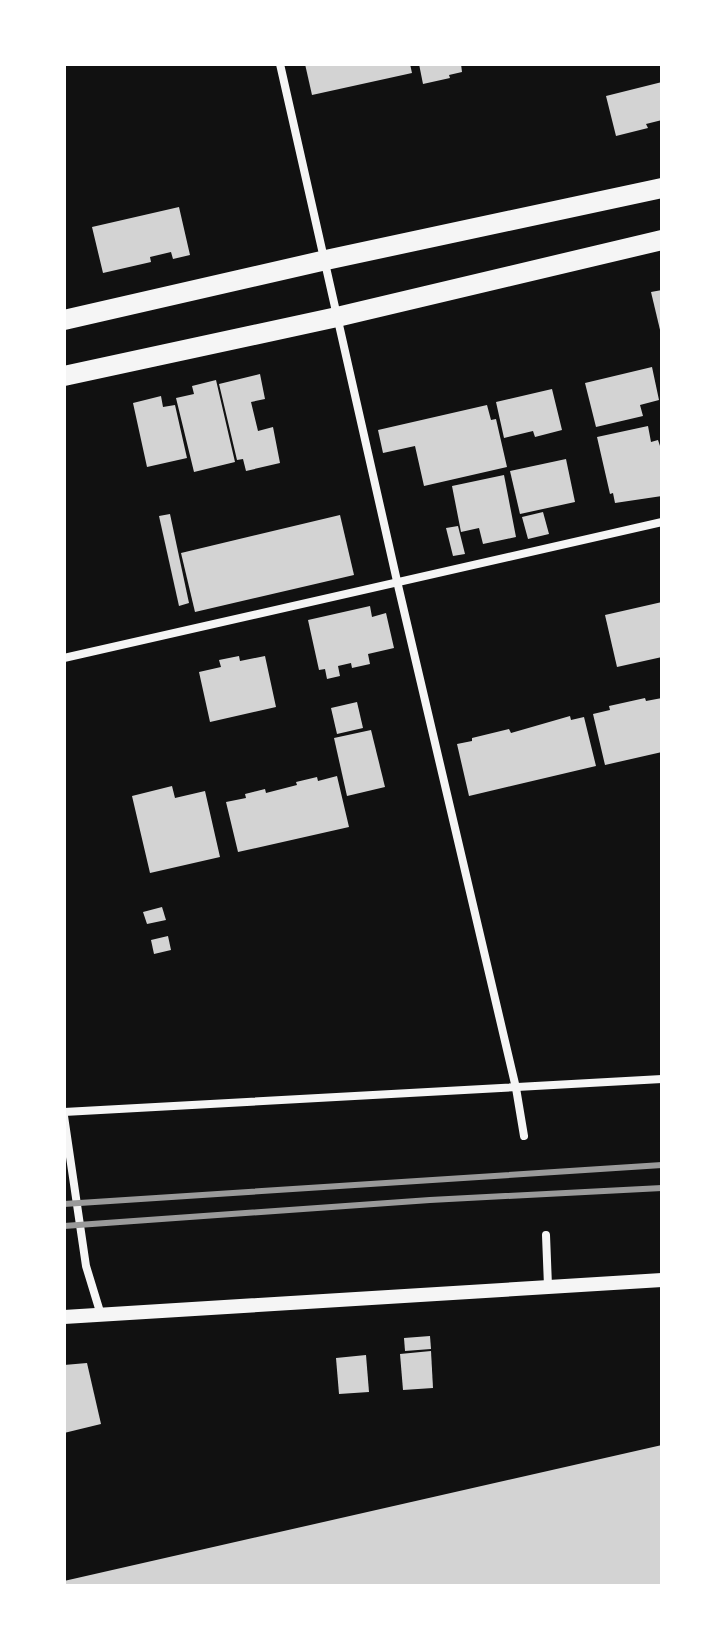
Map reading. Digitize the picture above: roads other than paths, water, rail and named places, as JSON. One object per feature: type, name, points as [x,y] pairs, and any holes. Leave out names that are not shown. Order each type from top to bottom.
[{"type":"main road","points":[[64,320],[662,188]]},
{"type":"main road","points":[[64,376],[337,317],[662,240]]},
{"type":"street","points":[[280,64],[516,1088],[524,1136]]},
{"type":"street","points":[[64,658],[662,522]]},
{"type":"street","points":[[101,1315],[86,1266],[64,1114],[662,1079]]},
{"type":"street","points":[[546,1235],[548,1286]]},
{"type":"street","points":[[64,1317],[662,1280]]},
{"type":"railway","points":[[64,1204],[662,1165]]},
{"type":"railway","points":[[64,1226],[430,1200],[662,1188]]}]
